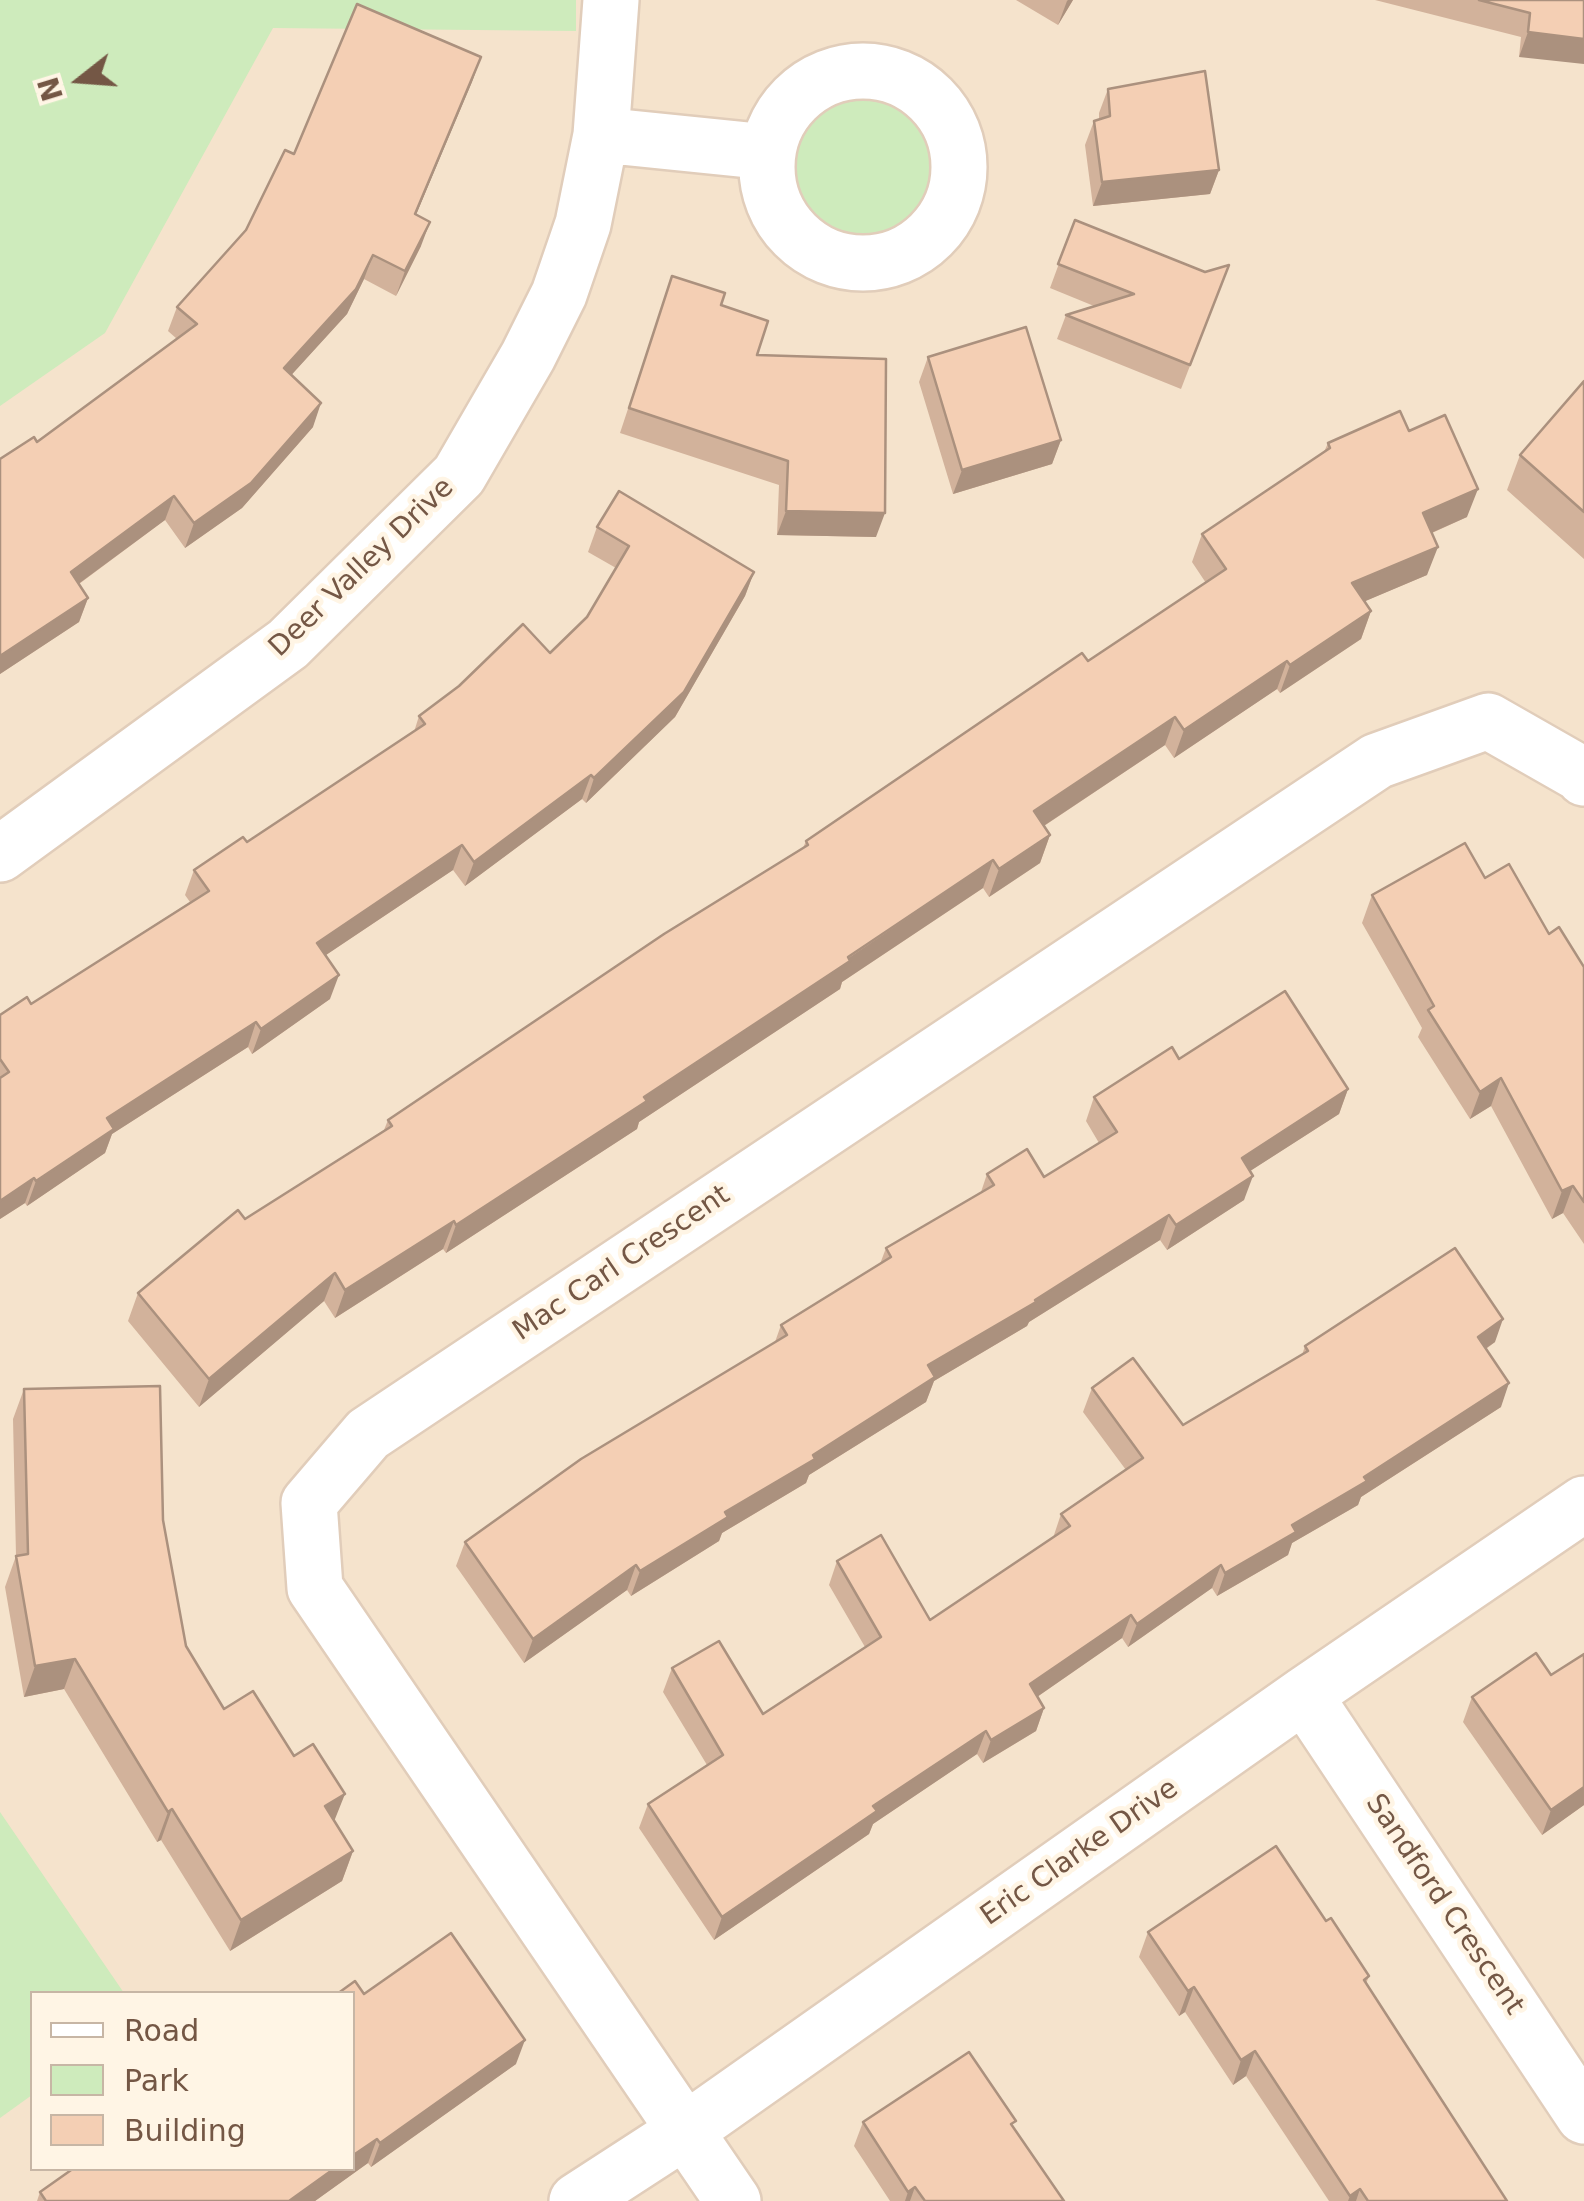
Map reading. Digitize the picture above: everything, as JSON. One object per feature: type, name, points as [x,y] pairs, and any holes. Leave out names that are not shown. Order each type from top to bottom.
[{"type":"street","name":"Deer Valley Drive","points":[[0,854],[288,644],[459,475],[559,294],[583,224],[601,135],[611,0]]},
{"type":"street","points":[[601,135],[768,152]]},
{"type":"street","name":"Mac Carl Crescent","points":[[685,2131],[315,1588],[309,1503],[368,1434],[1377,760],[1488,721],[1584,778]]},
{"type":"street","name":"Eric Clarke Drive","points":[[576,2201],[685,2131],[1304,1695],[1584,1504]]},
{"type":"street","name":"Sandford Crescent","points":[[1304,1695],[1584,2116]]},
{"type":"street","points":[[685,2131],[732,2201]]},
{"type":"shaded area","points":[[0,0],[1584,0],[1584,2201],[0,2201]]},
{"type":"green space","points":[[0,0],[576,0],[576,31],[273,28],[105,333],[0,406]]},
{"type":"green space","points":[[865,97],[892,103],[914,118],[929,140],[935,167],[929,194],[914,216],[892,231],[865,237],[838,231],[816,216],[801,194],[795,167],[801,140],[816,118],[838,103]]},
{"type":"green space","points":[[0,1812],[123,1991],[30,1991],[30,2096],[0,2118]]},
{"type":"building","points":[[1479,0],[1584,0],[1584,39],[1528,32],[1530,13]]},
{"type":"building","points":[[357,4],[481,57],[415,214],[430,222],[405,271],[373,255],[356,289],[284,368],[321,403],[251,483],[194,523],[174,496],[71,572],[88,598],[0,656],[0,459],[34,437],[37,442],[197,324],[177,307],[246,230],[285,150],[294,154]]},
{"type":"building","points":[[1205,71],[1219,170],[1102,182],[1094,121],[1110,116],[1108,89]]},
{"type":"building","points":[[1075,220],[1205,272],[1229,265],[1190,365],[1066,315],[1134,294],[1058,264]]},
{"type":"building","points":[[672,276],[725,293],[721,305],[768,321],[757,355],[886,359],[885,513],[786,511],[788,461],[629,408]]},
{"type":"building","points":[[1026,327],[1061,440],[962,470],[928,357]]},
{"type":"building","points":[[1584,381],[1584,512],[1520,455]]},
{"type":"building","points":[[1400,411],[1409,431],[1445,415],[1478,489],[1423,513],[1438,547],[1352,583],[1371,611],[1184,730],[1175,717],[1034,811],[1050,835],[999,869],[993,860],[848,957],[850,961],[644,1097],[647,1101],[456,1225],[454,1221],[345,1290],[335,1273],[209,1379],[138,1293],[238,1210],[245,1219],[392,1126],[388,1120],[664,934],[808,845],[806,841],[1082,653],[1088,661],[1226,569],[1202,534],[1330,448],[1328,443]]},
{"type":"building","points":[[619,491],[754,572],[684,692],[594,778],[591,775],[474,862],[462,845],[317,943],[339,975],[261,1029],[256,1022],[107,1118],[114,1129],[0,1201],[0,1078],[9,1072],[0,1059],[0,1015],[27,997],[31,1004],[209,891],[194,870],[243,837],[247,842],[425,724],[419,716],[459,686],[523,624],[550,653],[587,617],[629,546],[597,527]]},
{"type":"building","points":[[1465,843],[1485,878],[1509,864],[1549,934],[1559,927],[1584,967],[1584,1202],[1573,1186],[1562,1191],[1501,1078],[1480,1092],[1428,1010],[1434,1006],[1372,895]]},
{"type":"building","points":[[1285,991],[1348,1089],[1242,1158],[1253,1176],[1176,1225],[1169,1215],[1036,1302],[928,1365],[935,1377],[813,1455],[815,1459],[725,1512],[728,1517],[640,1571],[636,1565],[533,1639],[465,1542],[581,1459],[787,1335],[781,1325],[891,1257],[886,1248],[994,1185],[987,1174],[1027,1149],[1044,1177],[1117,1132],[1094,1097],[1172,1047],[1179,1059]]},
{"type":"building","points":[[1455,1248],[1503,1319],[1478,1337],[1509,1383],[1364,1477],[1367,1481],[1292,1525],[1296,1532],[1225,1573],[1221,1565],[1137,1624],[1131,1615],[1030,1684],[1044,1708],[991,1740],[986,1731],[873,1806],[877,1811],[722,1917],[648,1804],[723,1755],[672,1668],[719,1641],[763,1714],[881,1637],[837,1561],[881,1535],[930,1620],[1070,1526],[1061,1514],[1143,1458],[1092,1388],[1133,1358],[1183,1425],[1308,1351],[1305,1346]]},
{"type":"building","points":[[160,1386],[163,1520],[186,1646],[224,1709],[253,1691],[294,1756],[313,1744],[345,1794],[325,1806],[353,1851],[241,1920],[172,1809],[168,1812],[75,1659],[35,1666],[16,1556],[28,1554],[24,1389]]},
{"type":"building","points":[[1536,1653],[1551,1675],[1584,1654],[1584,1787],[1551,1810],[1472,1697]]},
{"type":"building","points":[[1276,1846],[1369,1976],[1364,1980],[1507,2201],[1368,2201],[1360,2189],[1350,2196],[1255,2051],[1241,2060],[1194,1987],[1188,1991],[1148,1932]]},
{"type":"building","points":[[451,1933],[525,2040],[380,2143],[377,2139],[355,2154],[355,1991],[341,1991],[355,1981],[364,1994]]},
{"type":"building","points":[[969,2052],[1016,2121],[1011,2124],[1064,2201],[925,2201],[915,2187],[908,2192],[863,2122]]},
{"type":"building","points":[[70,2171],[331,2171],[289,2201],[46,2201],[40,2192]]}]
